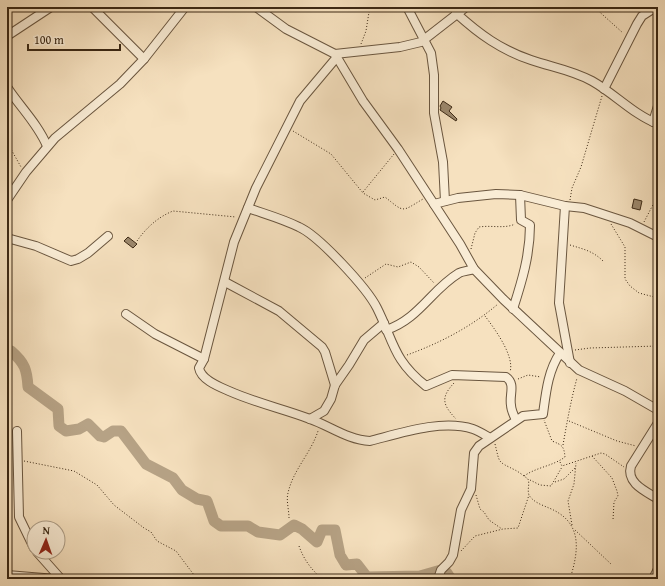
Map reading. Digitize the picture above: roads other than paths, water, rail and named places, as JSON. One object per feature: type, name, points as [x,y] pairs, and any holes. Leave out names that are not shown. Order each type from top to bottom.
[{"type":"street","points":[[7,36],[51,7]]},
{"type":"street","points":[[92,7],[144,59]]},
{"type":"street","points":[[7,200],[26,172],[48,146],[71,124],[120,84],[144,59],[185,7]]},
{"type":"street","points":[[256,7],[286,29],[336,55],[363,101],[398,149],[474,269],[503,299],[564,352],[570,363],[579,370],[626,391],[658,410]]},
{"type":"street","points":[[407,7],[431,53],[433,64],[434,113],[443,162],[445,201]]},
{"type":"street","points":[[466,7],[456,13],[424,40],[409,45],[336,55],[300,101],[248,208],[234,242],[225,282],[204,359],[199,368],[200,372],[216,385],[249,399],[321,423],[353,438],[365,440],[423,428],[465,428],[491,437]]},
{"type":"street","points":[[604,89],[629,37],[642,16],[656,7]]},
{"type":"street","points":[[456,13],[478,33],[507,51],[530,60],[576,73],[604,89],[645,119],[656,123],[658,106]]},
{"type":"street","points":[[7,87],[42,134],[48,146]]},
{"type":"street","points":[[434,204],[445,201],[496,194],[520,195],[567,206],[584,208],[608,215],[630,223],[643,231],[658,237]]},
{"type":"street","points":[[513,309],[526,270],[530,245],[530,225],[521,220],[520,195]]},
{"type":"street","points":[[564,352],[559,303],[561,244],[567,206]]},
{"type":"street","points":[[248,208],[300,227],[308,232],[338,260],[359,283],[376,306],[399,358],[413,376],[426,386],[446,376],[498,375],[508,378],[512,387],[510,404],[516,420]]},
{"type":"street","points":[[7,238],[36,246],[71,261],[88,253],[108,236]]},
{"type":"street","points":[[310,419],[324,411],[331,400],[335,385],[364,340],[385,326],[398,326],[411,317],[439,289],[457,274],[474,269]]},
{"type":"street","points":[[225,282],[279,311],[322,347],[325,352],[335,385]]},
{"type":"street","points":[[126,314],[155,334],[204,359]]},
{"type":"street","points":[[438,579],[440,570],[449,562],[453,555],[461,510],[471,489],[474,453],[479,446],[523,416],[543,414],[548,381],[554,362],[564,352]]},
{"type":"street","points":[[658,423],[642,446],[629,471],[631,479],[637,485],[658,499]]},
{"type":"street","points":[[17,430],[18,498],[20,517],[26,530]]},
{"type":"street","points":[[44,560],[61,579]]},
{"type":"street","points":[[653,579],[658,569]]},
{"type":"street","points":[[7,575],[56,579]]},
{"type":"street","points":[[86,579],[117,579]]},
{"type":"waterway","points":[[7,352],[11,351],[22,363],[26,371],[28,387],[58,409],[59,426],[66,431],[79,429],[88,424],[100,436],[104,437],[113,431],[121,431],[146,464],[173,478],[182,490],[197,499],[207,501],[214,521],[221,526],[248,526],[258,532],[280,535],[294,525],[302,529],[317,542],[322,530],[335,530],[340,555],[346,565],[357,564],[367,577],[420,576],[441,570],[447,573],[451,579]]}]
